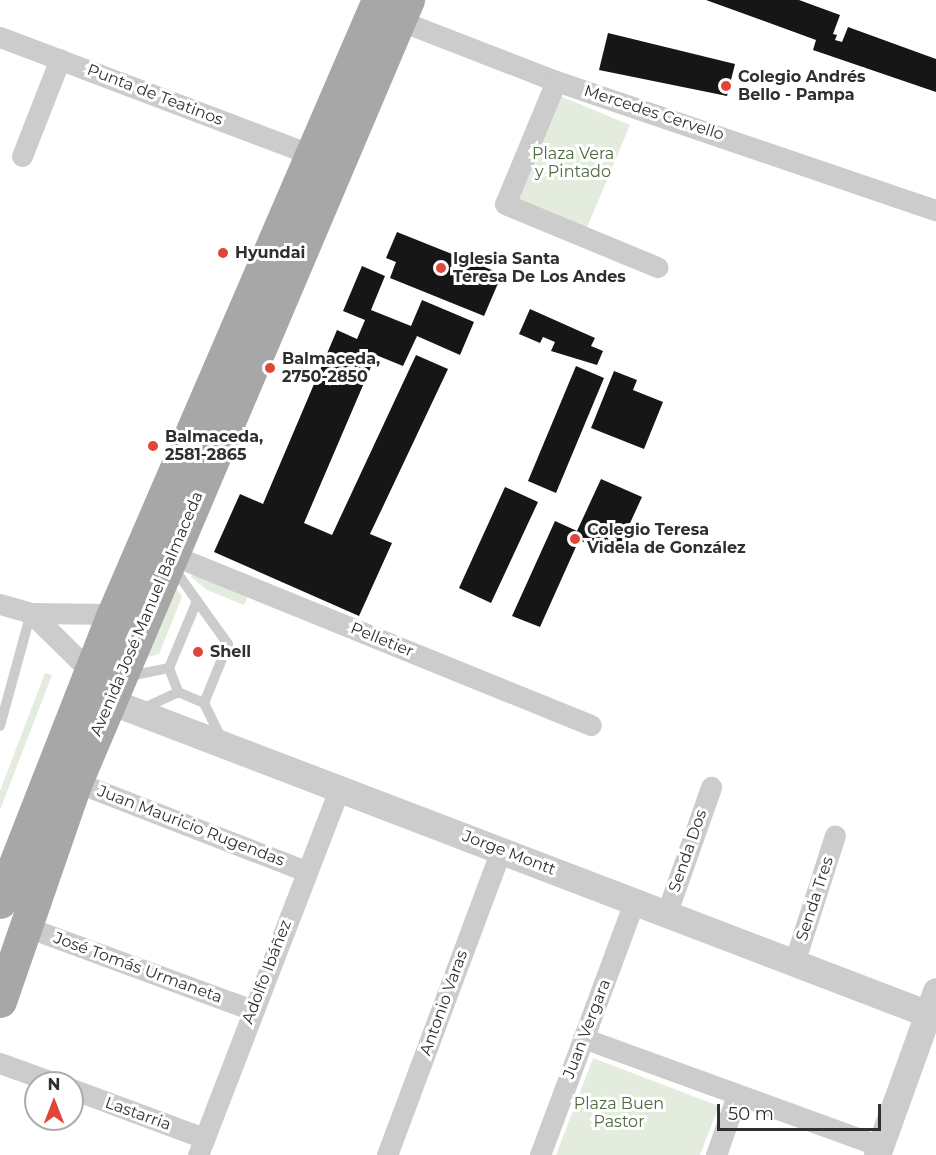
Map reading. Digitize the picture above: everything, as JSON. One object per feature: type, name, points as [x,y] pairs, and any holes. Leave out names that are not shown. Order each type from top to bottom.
[{"type":"main road","name":"Avenida José Manuel Balmaceda","points":[[0,1002],[24,926],[107,691],[113,614],[310,154],[390,8]]},
{"type":"main road","name":"Avenida José Manuel Balmaceda","points":[[0,902],[107,691],[171,558],[390,8]]},
{"type":"street","name":"Mercedes Cervello","points":[[390,8],[556,81],[936,210]]},
{"type":"street","name":"Punta de Teatinos","points":[[0,37],[310,154]]},
{"type":"street","points":[[22,156],[60,59]]},
{"type":"street","points":[[556,81],[504,204],[657,267]]},
{"type":"street","name":"Pelletier","points":[[171,558],[591,724]]},
{"type":"street","points":[[0,604],[31,613],[113,614]]},
{"type":"street","points":[[31,613],[107,691]]},
{"type":"street","name":"Jorge Montt","points":[[107,691],[225,747],[794,963],[933,1007]]},
{"type":"street","name":"Juan Mauricio Rugendas","points":[[76,782],[306,871]]},
{"type":"street","name":"Senda Dos","points":[[666,915],[711,787]]},
{"type":"street","name":"Adolfo Ibáñez","points":[[201,1147],[252,1010],[339,790]]},
{"type":"street","name":"Senda Tres","points":[[794,963],[836,835]]},
{"type":"street","name":"Antonio Varas","points":[[387,1155],[501,850]]},
{"type":"street","name":"Juan Vergara","points":[[540,1155],[634,902]]},
{"type":"street","name":"José Tomás Urmaneta","points":[[24,926],[252,1010]]},
{"type":"street","points":[[583,1038],[879,1151],[933,1007]]},
{"type":"street","points":[[0,1063],[24,1072]]},
{"type":"street","name":"Lastarria","points":[[84,1094],[201,1147]]},
{"type":"street","points":[[716,1155],[737,1095]]},
{"type":"lane","points":[[171,558],[197,601],[228,644],[204,703]]},
{"type":"lane","points":[[178,692],[169,668],[197,601]]},
{"type":"lane","points":[[0,726],[31,613]]},
{"type":"lane","points":[[107,691],[169,668]]},
{"type":"lane","points":[[107,691],[178,692],[204,703],[225,747]]},
{"type":"green space","name":"Plaza Vera y Pintado","points":[[560,96],[630,125],[586,230],[516,201]]},
{"type":"green space","points":[[196,567],[250,591],[244,605],[207,590],[191,577]]},
{"type":"green space","points":[[169,577],[182,597],[159,654],[135,660]]},
{"type":"green space","points":[[45,673],[52,675],[0,810],[0,791]]},
{"type":"green space","name":"Plaza Buen Pastor","points":[[593,1058],[719,1106],[700,1155],[556,1155]]},
{"type":"building","points":[[706,0],[799,0],[840,15],[833,34],[837,35],[835,40],[842,42],[848,27],[936,59],[936,92],[813,50],[816,40]]},
{"type":"building","points":[[608,33],[735,64],[727,96],[599,70]]},
{"type":"building","name":"Iglesia Santa Teresa De Los Andes","points":[[397,232],[502,274],[484,316],[390,278],[396,262],[386,258]]},
{"type":"building","points":[[362,266],[385,276],[371,310],[411,326],[422,300],[474,322],[460,355],[417,336],[403,366],[376,355],[304,523],[332,535],[416,355],[448,369],[370,534],[392,543],[359,616],[214,552],[240,494],[263,504],[337,330],[357,339],[365,320],[343,311]]},
{"type":"building","points":[[530,309],[595,338],[591,346],[603,351],[597,365],[551,351],[555,342],[543,337],[540,343],[519,334]]},
{"type":"building","points":[[576,366],[604,378],[556,493],[528,481]]},
{"type":"building","points":[[614,371],[637,380],[633,390],[663,402],[644,449],[591,428]]},
{"type":"building","points":[[601,479],[642,497],[620,545],[606,539],[601,550],[579,540],[540,627],[512,616],[555,521],[577,531]]},
{"type":"building","points":[[505,487],[538,502],[491,603],[459,588]]},
{"type":"place","name":"Colegio Andrés Bello - Pampa","points":[[726,86]]},
{"type":"place","name":"Hyundai","points":[[223,253]]},
{"type":"place","name":"Iglesia Santa Teresa De Los Andes","points":[[441,268]]},
{"type":"place","name":"Balmaceda, 2750-2850","points":[[270,368]]},
{"type":"place","name":"Balmaceda, 2581-2865","points":[[153,446]]},
{"type":"place","name":"Colegio Teresa Videla de González","points":[[575,539]]},
{"type":"place","name":"Shell","points":[[198,652]]}]
